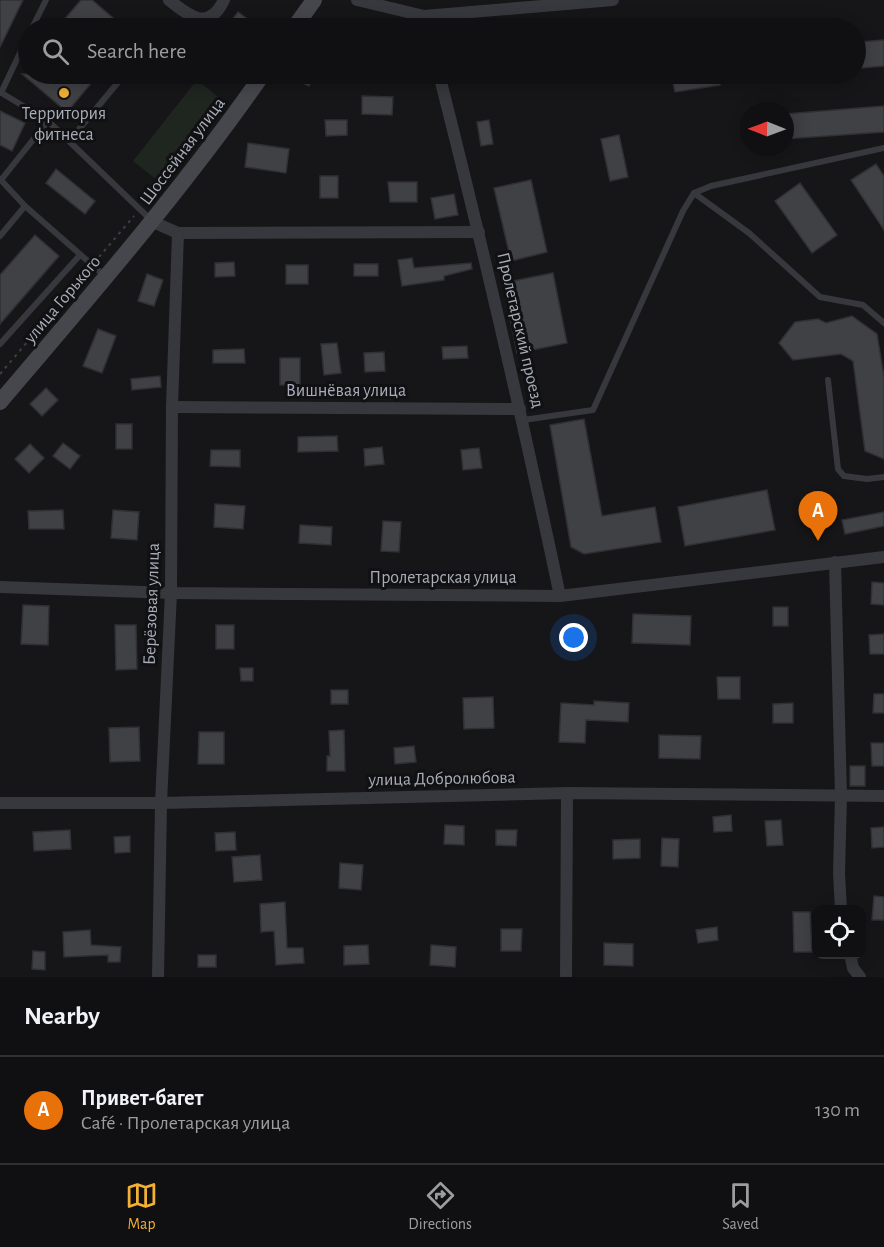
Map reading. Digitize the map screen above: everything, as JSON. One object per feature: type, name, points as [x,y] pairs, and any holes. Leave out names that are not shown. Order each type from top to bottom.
[{"type":"main road","points":[[301,18],[314,0]]},
{"type":"main road","name":"Шоссейная улица","points":[[153,222],[256,84]]},
{"type":"main road","name":"улица Горького","points":[[0,402],[153,222]]},
{"type":"street","points":[[169,0],[191,18],[206,18],[219,11],[224,0]]},
{"type":"street","points":[[357,0],[424,16],[613,0]]},
{"type":"street","name":"Пролетарский проезд","points":[[442,84],[522,415],[560,596]]},
{"type":"street","points":[[153,222],[178,233],[479,232]]},
{"type":"street","name":"Берёзовая улица","points":[[158,977],[161,803],[171,593],[172,407],[178,233]]},
{"type":"street","name":"Вишнёвая улица","points":[[172,407],[522,415]]},
{"type":"street","name":"Пролетарская улица","points":[[0,587],[171,593],[560,596],[884,557]]},
{"type":"street","points":[[835,562],[841,796],[839,873],[841,905]]},
{"type":"street","points":[[566,977],[567,793]]},
{"type":"street","name":"улица Добролюбова","points":[[0,803],[161,803],[567,793],[884,796]]},
{"type":"street","points":[[851,959],[853,968],[860,977]]},
{"type":"lane","points":[[37,18],[46,0]]},
{"type":"lane","points":[[18,56],[0,93],[48,121],[153,222]]},
{"type":"lane","points":[[70,140],[117,84]]},
{"type":"lane","points":[[48,121],[0,180],[25,206],[106,278]]},
{"type":"lane","points":[[522,415],[593,410],[683,211],[694,193],[711,186],[884,148]]},
{"type":"lane","points":[[694,193],[749,233],[820,297],[863,305],[884,323]]},
{"type":"lane","points":[[0,236],[25,206]]},
{"type":"lane","points":[[0,344],[80,255]]},
{"type":"lane","points":[[828,380],[838,469],[844,476],[867,479],[884,477]]},
{"type":"path","points":[[0,374],[140,208]]},
{"type":"shaded area","points":[[194,84],[202,84],[222,100],[157,180],[133,161]]},
{"type":"building","points":[[0,0],[23,0],[0,47]]},
{"type":"building","points":[[81,0],[92,0],[113,18],[66,18]]},
{"type":"building","points":[[238,12],[246,18],[234,18]]},
{"type":"building","points":[[884,40],[884,66],[866,68],[866,42]]},
{"type":"building","points":[[34,84],[91,84],[67,112]]},
{"type":"building","points":[[673,84],[720,84],[720,85],[675,92]]},
{"type":"building","points":[[362,96],[393,97],[392,115],[362,114]]},
{"type":"building","points":[[884,106],[884,132],[794,138],[794,113]]},
{"type":"building","points":[[0,111],[25,123],[12,151],[0,145]]},
{"type":"building","points":[[325,120],[347,120],[347,135],[326,136]]},
{"type":"building","points":[[489,120],[493,144],[481,146],[477,122]]},
{"type":"building","points":[[619,135],[628,177],[610,181],[601,139]]},
{"type":"building","points":[[248,143],[289,149],[286,173],[245,167]]},
{"type":"building","points":[[876,164],[884,176],[884,230],[851,180]]},
{"type":"building","points":[[56,169],[95,201],[85,214],[46,183]]},
{"type":"building","points":[[320,176],[338,176],[338,198],[320,198]]},
{"type":"building","points":[[531,180],[547,252],[511,261],[494,188]]},
{"type":"building","points":[[388,182],[417,182],[417,202],[390,202]]},
{"type":"building","points":[[800,183],[837,235],[812,253],[775,201]]},
{"type":"building","points":[[454,194],[458,215],[435,219],[431,198]]},
{"type":"building","points":[[35,235],[59,256],[0,324],[0,275]]},
{"type":"building","points":[[412,258],[414,268],[471,263],[472,269],[444,276],[444,280],[402,286],[398,260]]},
{"type":"building","points":[[234,262],[235,276],[215,277],[215,263]]},
{"type":"building","points":[[354,264],[378,264],[378,276],[354,276]]},
{"type":"building","points":[[286,265],[308,265],[308,284],[286,284]]},
{"type":"building","points":[[553,273],[567,343],[517,353],[503,283]]},
{"type":"building","points":[[147,274],[163,280],[154,306],[138,301]]},
{"type":"building","points":[[852,316],[877,334],[884,377],[884,459],[865,451],[853,361],[841,354],[793,360],[779,343],[795,322],[818,319],[826,323]]},
{"type":"building","points":[[98,329],[116,336],[102,373],[83,366]]},
{"type":"building","points":[[337,343],[341,373],[324,375],[321,344]]},
{"type":"building","points":[[467,346],[468,358],[443,359],[442,347]]},
{"type":"building","points":[[244,349],[245,363],[213,363],[213,350]]},
{"type":"building","points":[[384,352],[385,371],[365,372],[364,353]]},
{"type":"building","points":[[280,358],[300,358],[300,385],[280,385]]},
{"type":"building","points":[[160,376],[161,387],[132,390],[131,379]]},
{"type":"building","points":[[46,388],[58,400],[42,416],[30,404]]},
{"type":"building","points":[[584,419],[602,516],[655,507],[661,542],[584,554],[571,547],[550,425]]},
{"type":"building","points":[[116,424],[132,424],[132,449],[116,449]]},
{"type":"building","points":[[337,436],[338,451],[298,452],[298,437]]},
{"type":"building","points":[[63,443],[80,456],[70,469],[53,456]]},
{"type":"building","points":[[30,444],[44,458],[29,473],[15,459]]},
{"type":"building","points":[[382,447],[384,464],[365,466],[364,449]]},
{"type":"building","points":[[479,448],[482,468],[463,470],[461,450]]},
{"type":"building","points":[[211,450],[240,450],[240,467],[210,466]]},
{"type":"building","points":[[767,490],[775,530],[685,546],[678,507]]},
{"type":"building","points":[[215,504],[245,506],[243,529],[214,527]]},
{"type":"building","points":[[63,510],[64,529],[29,529],[28,511]]},
{"type":"building","points":[[113,510],[139,512],[137,540],[111,538]]},
{"type":"building","points":[[884,512],[884,526],[845,534],[842,520]]},
{"type":"building","points":[[383,521],[401,522],[399,552],[381,551]]},
{"type":"building","points":[[300,525],[332,527],[331,545],[299,543]]},
{"type":"building","points":[[872,582],[884,583],[884,605],[871,604]]},
{"type":"building","points":[[23,605],[49,606],[48,645],[21,644]]},
{"type":"building","points":[[773,607],[788,607],[788,626],[773,626]]},
{"type":"building","points":[[633,614],[691,616],[690,645],[632,643]]},
{"type":"building","points":[[115,625],[136,625],[137,669],[116,670]]},
{"type":"building","points":[[216,625],[234,625],[234,649],[216,649]]},
{"type":"building","points":[[884,634],[884,654],[870,654],[869,635]]},
{"type":"building","points":[[240,668],[253,668],[253,681],[241,681]]},
{"type":"building","points":[[717,677],[740,677],[740,699],[718,699]]},
{"type":"building","points":[[331,690],[348,690],[348,704],[331,704]]},
{"type":"building","points":[[874,694],[884,694],[884,713],[873,713]]},
{"type":"building","points":[[493,697],[494,728],[464,729],[463,698]]},
{"type":"building","points":[[594,701],[629,703],[628,722],[586,720],[585,743],[559,742],[561,703],[594,705]]},
{"type":"building","points":[[793,703],[793,723],[773,723],[773,704]]},
{"type":"building","points":[[139,727],[140,761],[110,762],[109,728]]},
{"type":"building","points":[[344,730],[345,771],[327,771],[327,756],[330,756],[329,731]]},
{"type":"building","points":[[199,732],[224,732],[224,764],[198,764]]},
{"type":"building","points":[[659,735],[701,736],[700,759],[659,758]]},
{"type":"building","points":[[871,743],[884,743],[884,766],[872,766]]},
{"type":"building","points":[[414,746],[416,762],[395,764],[394,748]]},
{"type":"building","points":[[850,766],[865,766],[865,786],[850,786]]},
{"type":"building","points":[[731,815],[732,831],[714,832],[713,817]]},
{"type":"building","points":[[781,820],[783,845],[767,846],[765,821]]},
{"type":"building","points":[[445,825],[464,826],[464,845],[444,844]]},
{"type":"building","points":[[884,827],[884,847],[872,848],[871,828]]},
{"type":"building","points":[[70,830],[71,849],[34,851],[33,832]]},
{"type":"building","points":[[496,830],[517,830],[516,846],[496,845]]},
{"type":"building","points":[[235,832],[236,850],[216,851],[215,833]]},
{"type":"building","points":[[130,836],[130,852],[115,853],[114,837]]},
{"type":"building","points":[[662,838],[679,839],[678,867],[661,866]]},
{"type":"building","points":[[640,839],[640,858],[613,859],[613,840]]},
{"type":"building","points":[[260,855],[262,880],[234,882],[232,857]]},
{"type":"building","points":[[340,863],[363,865],[361,890],[339,888]]},
{"type":"building","points":[[874,896],[884,897],[884,920],[872,920]]},
{"type":"building","points":[[285,902],[287,948],[303,948],[304,963],[276,965],[274,931],[261,932],[260,904]]},
{"type":"building","points":[[793,912],[810,912],[812,952],[794,952]]},
{"type":"building","points":[[717,927],[718,940],[698,943],[696,930]]},
{"type":"building","points":[[501,929],[522,929],[521,951],[501,951]]},
{"type":"building","points":[[90,930],[91,945],[121,947],[120,962],[108,962],[108,955],[64,957],[63,932]]},
{"type":"building","points":[[604,943],[633,944],[633,966],[604,965]]},
{"type":"building","points":[[368,945],[369,964],[344,965],[344,946]]},
{"type":"building","points":[[431,945],[456,947],[455,967],[430,965]]},
{"type":"building","points":[[33,951],[45,952],[45,970],[32,969]]},
{"type":"building","points":[[198,955],[216,955],[216,967],[198,967]]},
{"type":"place","name":"Территория фитнеса","points":[[64,93]]},
{"type":"place","name":"Привет-багет","points":[[818,541]]}]
